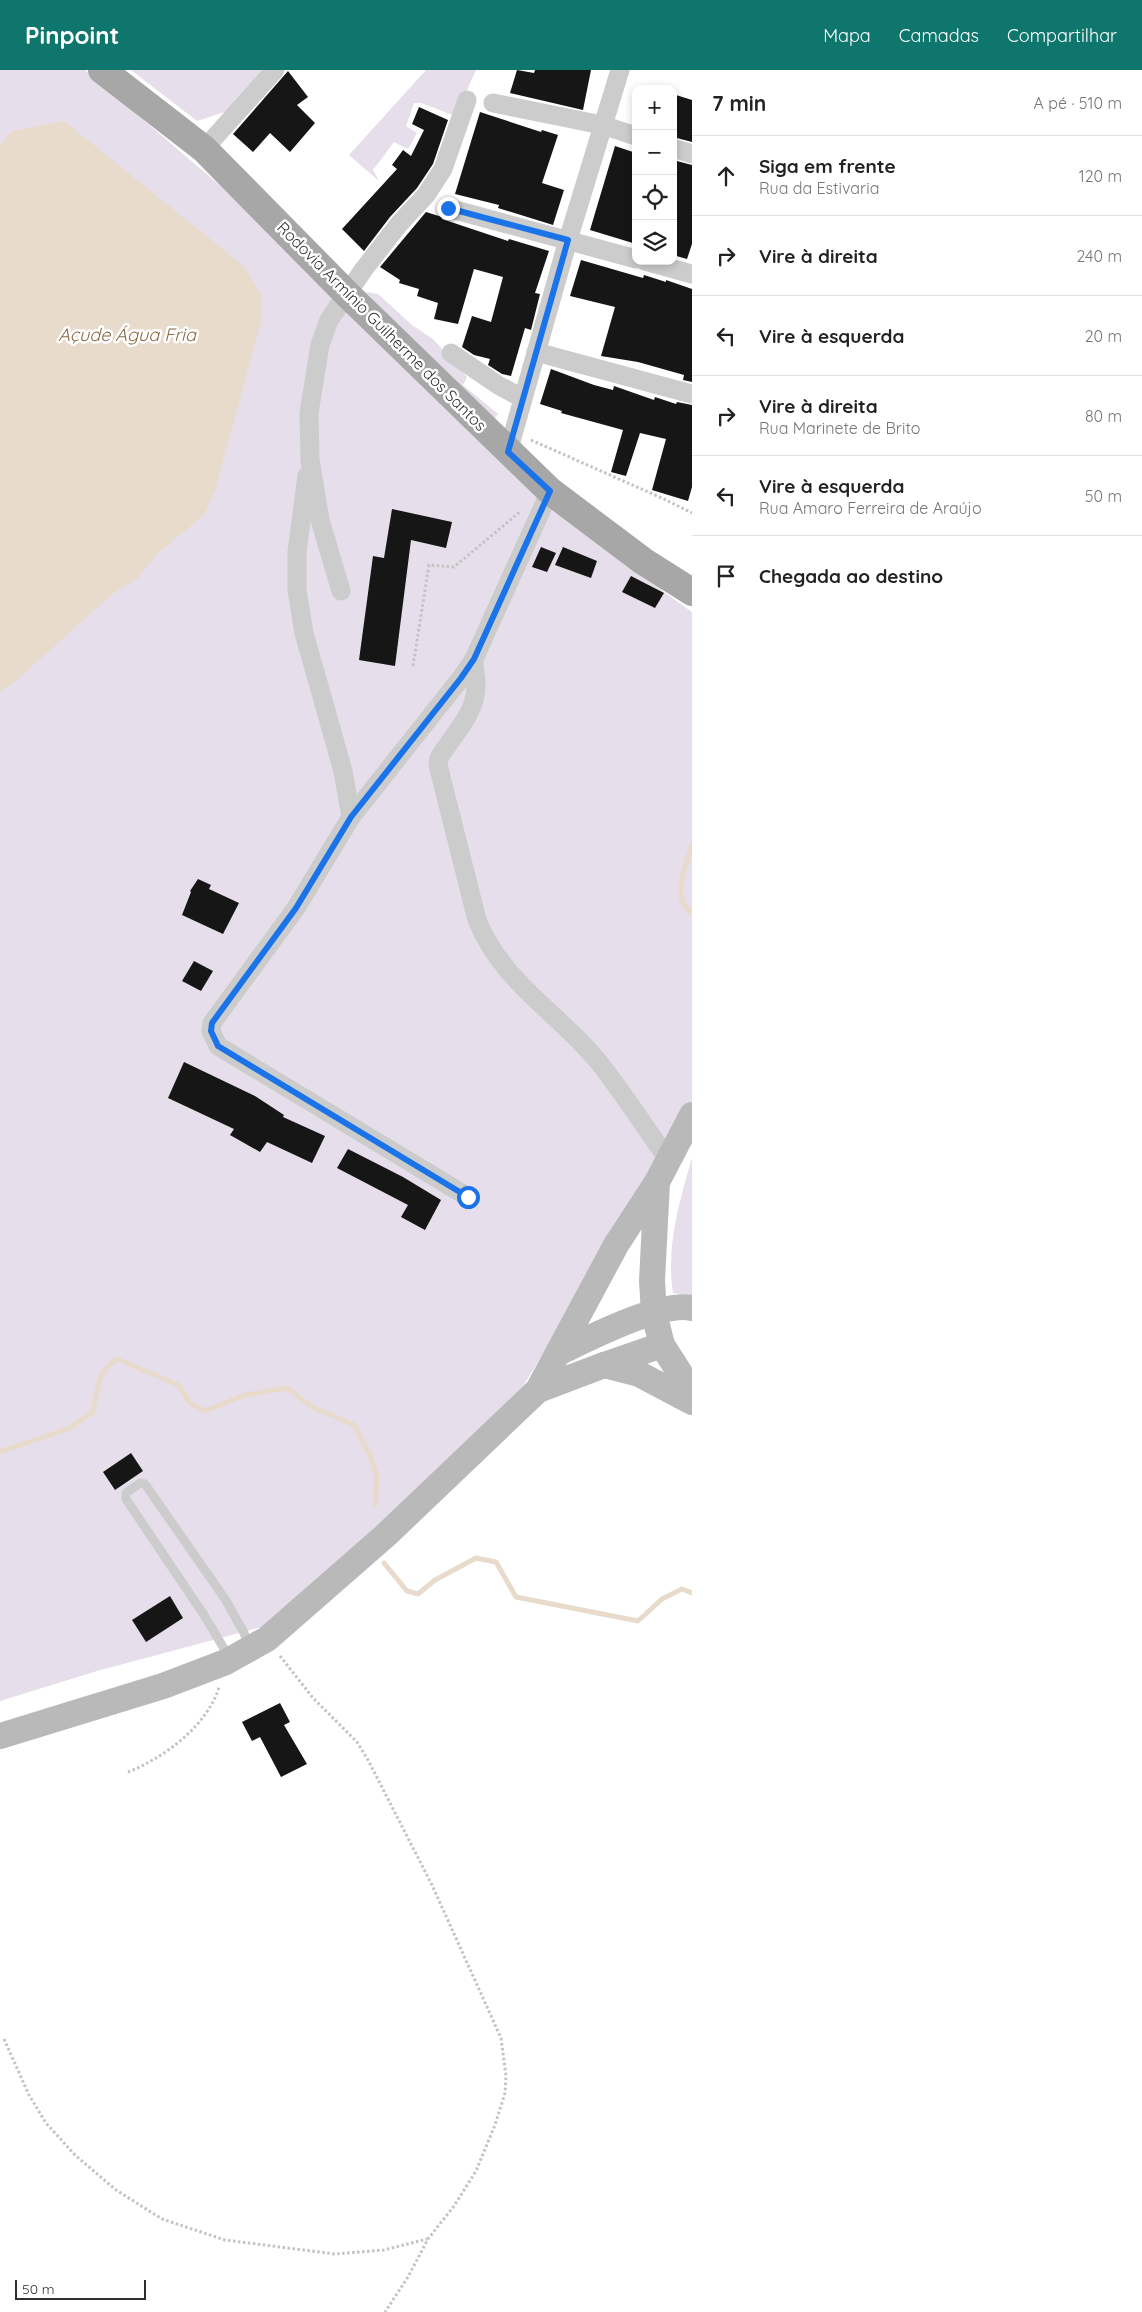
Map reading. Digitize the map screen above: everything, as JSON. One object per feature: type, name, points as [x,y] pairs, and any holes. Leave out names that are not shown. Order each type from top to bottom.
[{"type":"main road","name":"Rodovia Armínio Guilherme dos Santos","points":[[102,70],[204,149],[347,294],[510,442],[546,498],[692,592]]},
{"type":"main road","points":[[0,1736],[163,1686],[244,1653],[378,1542],[538,1390],[616,1245],[657,1182],[692,1115]]},
{"type":"main road","points":[[657,1182],[652,1281],[654,1313],[662,1345],[692,1392]]},
{"type":"main road","points":[[560,1352],[654,1313],[680,1307],[692,1308]]},
{"type":"main road","points":[[538,1390],[662,1345]]},
{"type":"main road","points":[[604,1365],[639,1374],[692,1402]]},
{"type":"street","points":[[204,149],[275,70]]},
{"type":"street","points":[[510,442],[602,125],[620,70]]},
{"type":"street","points":[[341,591],[320,520],[310,460],[309,413],[320,345],[329,320],[347,294],[376,254],[433,185],[443,169],[467,100]]},
{"type":"street","points":[[493,103],[602,125],[632,135]]},
{"type":"street","points":[[677,149],[692,154]]},
{"type":"street","points":[[448,208],[632,258]]},
{"type":"street","points":[[659,265],[692,274]]},
{"type":"street","points":[[536,352],[692,394]]},
{"type":"street","points":[[451,353],[498,385],[522,398]]},
{"type":"street","points":[[310,460],[297,552],[297,590],[308,650],[342,771],[351,817]]},
{"type":"street","points":[[468,1197],[218,1046],[211,1031],[212,1023],[296,908],[351,817],[474,659],[546,498]]},
{"type":"street","points":[[474,659],[476,687],[468,715],[439,758],[438,765],[477,920],[490,947],[499,960],[541,1007],[597,1060],[668,1159]]},
{"type":"lane","points":[[140,1483],[145,1484],[225,1600],[243,1631],[244,1653],[204,1615],[126,1499],[126,1493],[140,1483]]},
{"type":"path","points":[[510,442],[664,499],[692,513]]},
{"type":"path","points":[[413,666],[429,565],[454,567],[517,513],[546,498]]},
{"type":"path","points":[[128,1772],[149,1764],[162,1756],[210,1710],[244,1653],[313,1698],[357,1742],[432,1885],[501,2038],[506,2076],[502,2108],[476,2171],[454,2206],[428,2239],[408,2277],[385,2312]]},
{"type":"path","points":[[4,2038],[29,2095],[46,2123],[75,2155],[116,2190],[162,2219],[225,2240],[334,2254],[384,2250],[428,2239]]},
{"type":"shaded area","points":[[0,70],[85,70],[347,294],[664,592],[692,612],[692,1106],[516,1398],[397,1513],[262,1627],[97,1671],[0,1701]]},
{"type":"shaded area","points":[[131,70],[265,70],[231,110],[197,121]]},
{"type":"shaded area","points":[[426,70],[476,70],[463,99],[458,117],[421,103],[414,103],[406,126],[417,133],[408,149],[394,142],[373,170],[379,181],[349,155]]},
{"type":"shaded area","points":[[366,292],[378,294],[412,325],[433,339],[467,377],[463,385],[498,414],[494,419],[427,357]]},
{"type":"shaded area","points":[[692,1158],[692,1296],[673,1293],[671,1258],[678,1208]]},
{"type":"water","name":"Açude Água Fria","points":[[64,121],[245,267],[262,297],[262,318],[215,491],[204,515],[158,553],[138,578],[111,595],[15,682],[0,692],[0,146],[12,131]]},
{"type":"building","points":[[517,70],[534,73],[535,70],[591,70],[583,110],[510,93]]},
{"type":"building","points":[[288,71],[308,97],[297,105],[315,123],[290,152],[270,133],[253,152],[233,134]]},
{"type":"building","points":[[677,95],[692,100],[692,142],[677,138]]},
{"type":"building","points":[[419,107],[448,120],[433,164],[417,188],[390,217],[364,251],[342,229],[397,169],[392,165],[403,150],[411,156],[424,130],[412,124]]},
{"type":"building","points":[[480,112],[541,132],[542,130],[558,135],[542,183],[564,190],[553,225],[498,208],[499,205],[455,194]]},
{"type":"building","points":[[615,146],[632,152],[632,243],[590,230]]},
{"type":"building","points":[[677,161],[692,165],[692,244],[687,259],[677,256]]},
{"type":"building","points":[[426,212],[508,241],[509,239],[549,251],[535,293],[540,294],[531,330],[525,328],[511,376],[502,374],[488,365],[490,359],[474,355],[462,347],[472,316],[491,322],[503,277],[474,269],[458,324],[434,319],[438,303],[417,296],[419,289],[399,283],[400,280],[380,267]]},
{"type":"building","points":[[581,260],[643,278],[644,275],[666,282],[666,280],[692,289],[692,382],[683,380],[684,375],[638,362],[601,356],[615,307],[570,296]]},
{"type":"building","points":[[551,369],[613,390],[614,386],[654,400],[655,397],[676,404],[677,402],[692,405],[692,487],[688,501],[652,490],[666,439],[640,433],[626,476],[611,472],[623,430],[561,413],[562,411],[540,404]]},
{"type":"building","points":[[392,509],[452,522],[446,548],[411,540],[395,666],[359,660],[373,556],[384,558]]},
{"type":"building","points":[[541,547],[556,553],[547,572],[532,567]]},
{"type":"building","points":[[563,547],[597,561],[591,578],[555,565]]},
{"type":"building","points":[[631,576],[664,593],[655,608],[622,592]]},
{"type":"building","points":[[198,879],[211,885],[209,889],[239,903],[223,934],[182,915],[190,891]]},
{"type":"building","points":[[194,961],[213,971],[201,991],[182,981]]},
{"type":"building","points":[[184,1062],[255,1096],[284,1115],[283,1117],[325,1136],[312,1163],[267,1142],[260,1152],[230,1135],[234,1129],[168,1098]]},
{"type":"building","points":[[348,1149],[403,1177],[441,1200],[425,1230],[401,1217],[408,1205],[337,1168]]},
{"type":"building","points":[[131,1453],[143,1471],[115,1490],[103,1472]]},
{"type":"building","points":[[170,1596],[183,1618],[146,1642],[132,1620]]},
{"type":"building","points":[[280,1703],[290,1722],[284,1725],[307,1764],[281,1777],[260,1737],[252,1741],[242,1722]]},
{"type":"waterway","points":[[692,846],[684,872],[681,891],[685,907],[692,912]]},
{"type":"waterway","points":[[0,1452],[70,1428],[93,1412],[101,1376],[110,1364],[117,1359],[178,1385],[190,1403],[205,1411],[245,1395],[287,1388],[312,1407],[354,1425],[370,1455],[377,1477],[375,1505]]},
{"type":"waterway","points":[[384,1563],[407,1591],[418,1594],[435,1580],[476,1558],[496,1562],[516,1597],[638,1621],[662,1599],[682,1589],[692,1593]]},
{"type":"route","points":[[448,208],[568,240],[508,452],[550,491],[474,659],[351,817],[296,908],[212,1023],[211,1031],[218,1046],[468,1197]]}]
